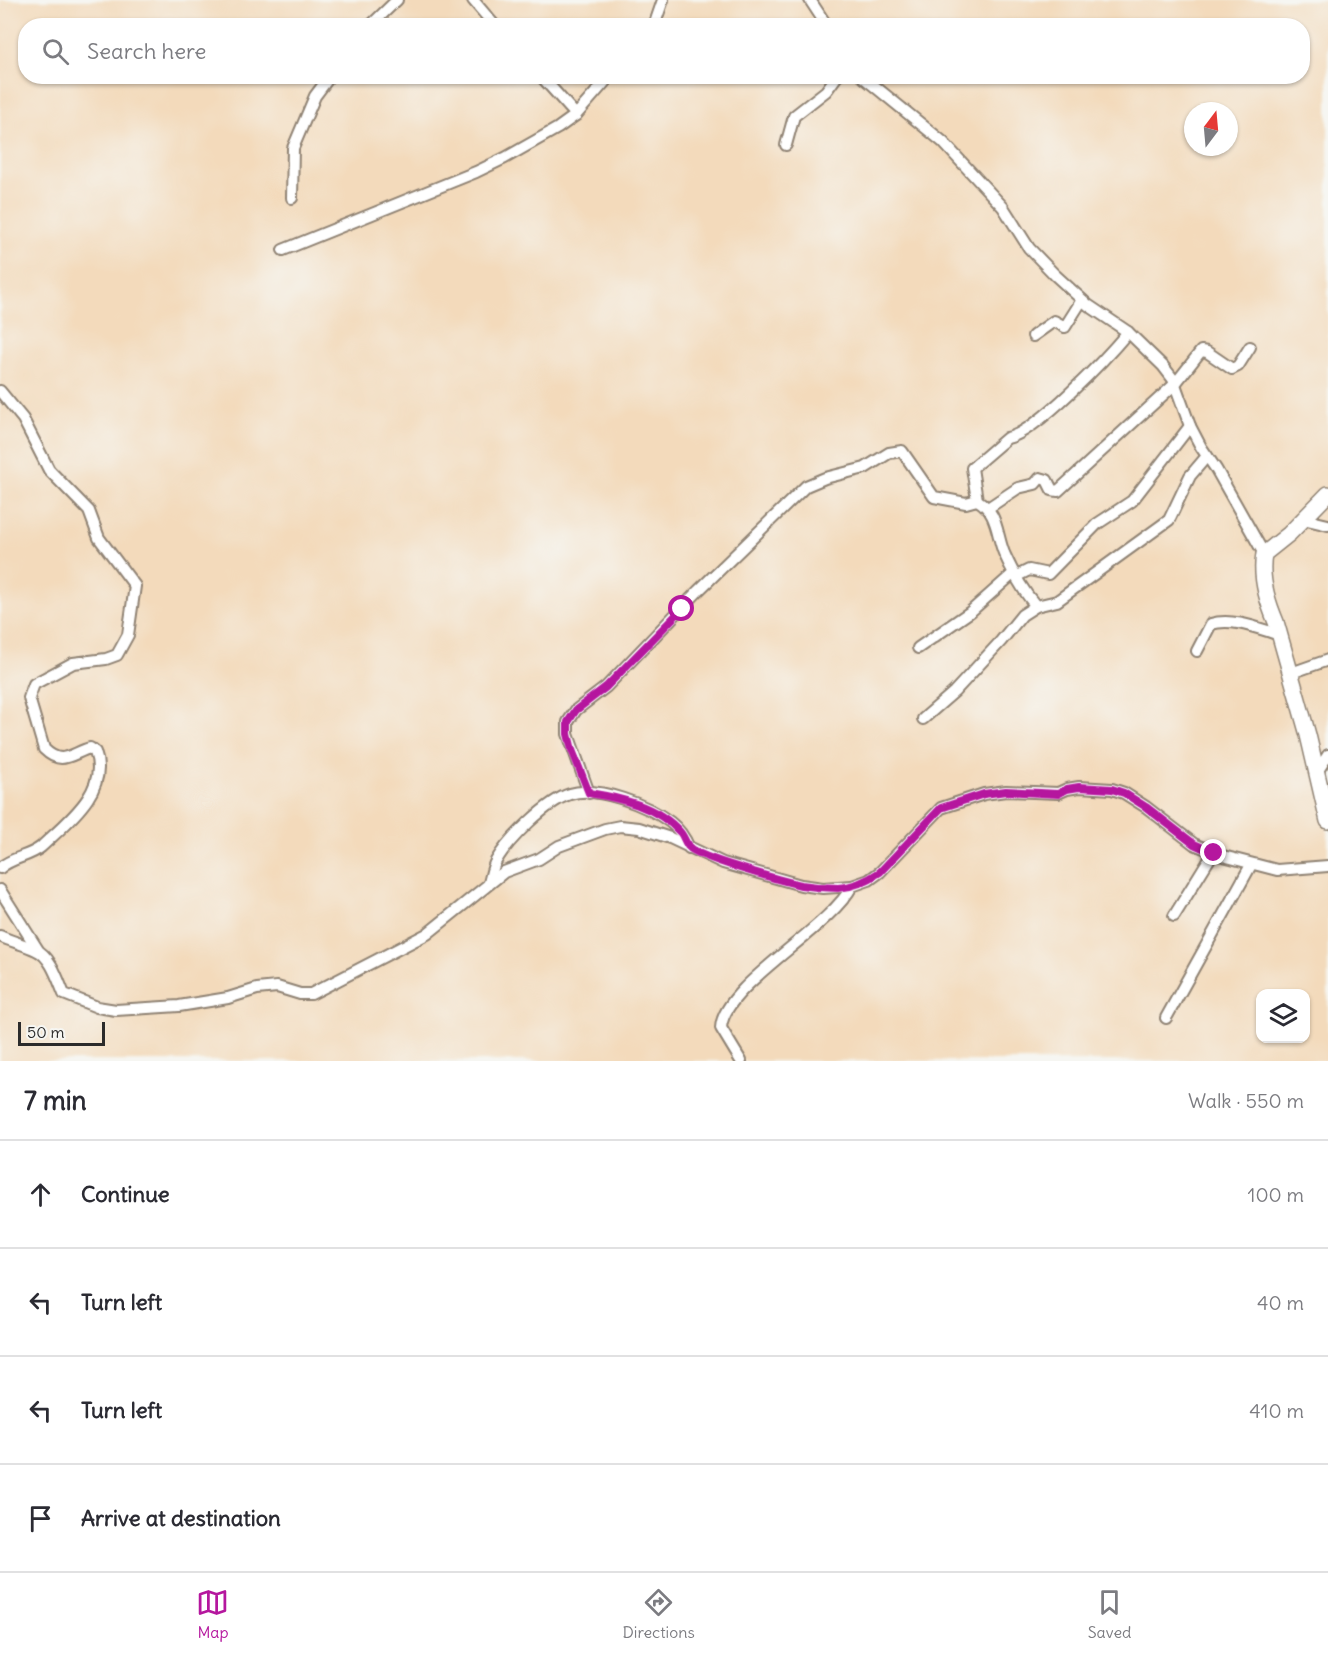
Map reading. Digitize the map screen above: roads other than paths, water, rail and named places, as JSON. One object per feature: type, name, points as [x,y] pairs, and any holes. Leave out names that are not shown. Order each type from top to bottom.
[{"type":"main road","points":[[1328,494],[1289,534],[1264,554],[1262,565],[1270,608],[1291,673],[1328,821]]},
{"type":"street","points":[[378,18],[397,0]]},
{"type":"street","points":[[473,0],[488,18]]},
{"type":"street","points":[[657,18],[663,0]]},
{"type":"street","points":[[810,0],[822,18]]},
{"type":"street","points":[[292,198],[293,148],[315,96],[324,84]]},
{"type":"street","points":[[548,84],[576,115]]},
{"type":"street","points":[[283,250],[476,172],[505,158],[576,115],[603,84]]},
{"type":"street","points":[[786,146],[794,116],[826,91],[831,84]]},
{"type":"street","points":[[872,84],[943,142],[1002,207],[1034,255],[1082,300],[1128,332],[1163,366],[1175,384],[1190,426],[1264,554]]},
{"type":"street","points":[[1033,336],[1054,321],[1065,327],[1082,300]]},
{"type":"street","points":[[1036,606],[1004,552],[996,522],[988,508],[977,500],[972,468],[1007,438],[1014,437],[1036,423],[1107,357],[1128,332]]},
{"type":"street","points":[[988,508],[1018,488],[1035,484],[1040,478],[1047,480],[1052,490],[1058,491],[1064,488],[1096,455],[1175,384],[1202,350],[1232,369],[1238,366],[1250,346]]},
{"type":"street","points":[[0,392],[22,419],[49,470],[88,511],[99,538],[135,586],[128,635],[117,655],[106,659],[73,663],[34,684],[29,698],[47,753],[64,758],[90,748],[95,752],[99,774],[95,785],[82,807],[41,847],[35,852],[17,857],[0,868]]},
{"type":"street","points":[[918,648],[970,612],[1016,575],[1029,570],[1048,574],[1098,524],[1132,501],[1190,426]]},
{"type":"street","points":[[589,793],[568,734],[568,722],[576,710],[606,687],[698,591],[806,486],[825,478],[865,468],[889,453],[902,451],[934,497],[966,504],[977,500]]},
{"type":"street","points":[[923,719],[954,692],[1022,615],[1036,606],[1057,601],[1169,520],[1190,476],[1207,456]]},
{"type":"street","points":[[1303,519],[1327,528]]},
{"type":"street","points":[[1197,651],[1211,624],[1217,622],[1244,625],[1280,635]]},
{"type":"street","points":[[1291,673],[1328,660]]},
{"type":"street","points":[[1317,772],[1328,755]]},
{"type":"street","points":[[0,890],[48,961],[64,994],[104,1009],[179,1006],[228,998],[257,989],[277,987],[300,994],[311,994],[427,934],[504,872],[538,859],[559,846],[605,829],[620,826],[656,833],[723,863],[801,885],[823,888],[852,886],[869,880],[880,872],[941,808],[984,794],[1006,791],[1058,794],[1067,789],[1079,787],[1112,789],[1124,793],[1146,807],[1189,841],[1214,853],[1251,865],[1277,870],[1328,866]]},
{"type":"street","points":[[489,883],[496,862],[521,832],[558,799],[570,794],[589,793],[648,809],[671,823],[681,833],[689,848]]},
{"type":"street","points":[[1174,916],[1214,853]]},
{"type":"street","points":[[1166,1018],[1251,865]]},
{"type":"street","points":[[741,1061],[721,1029],[725,1013],[738,996],[768,966],[801,941],[830,914],[847,896],[852,886]]},
{"type":"street","points":[[0,936],[16,944],[39,950]]}]
